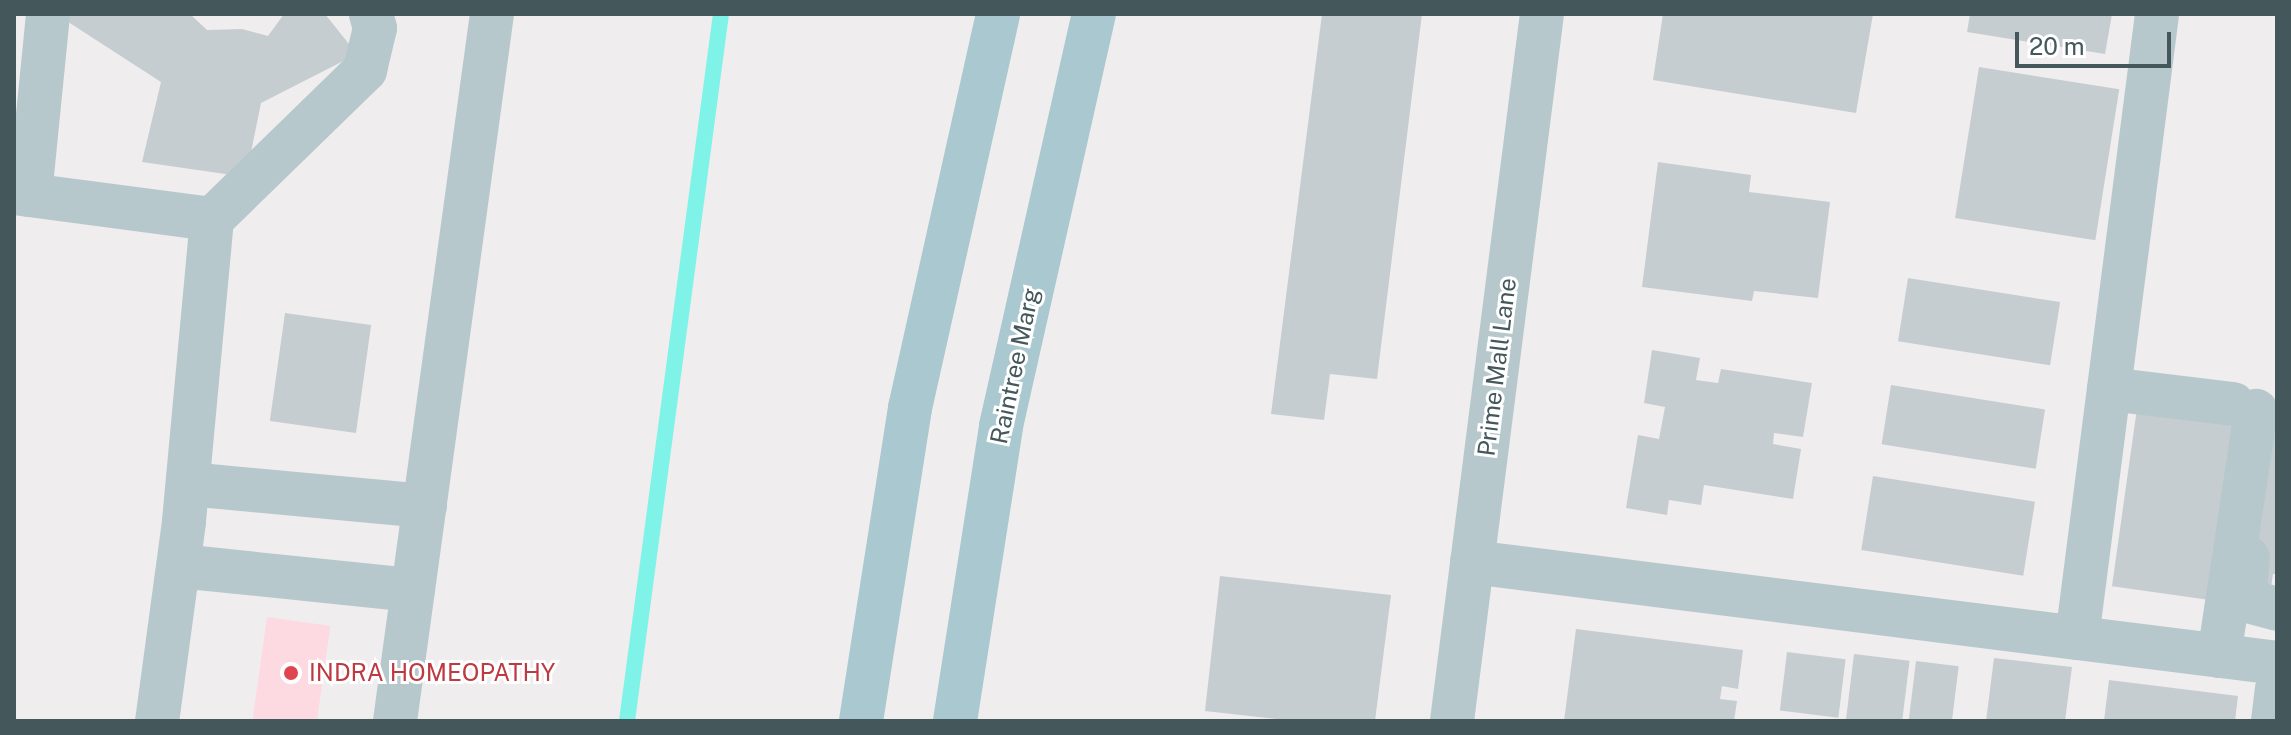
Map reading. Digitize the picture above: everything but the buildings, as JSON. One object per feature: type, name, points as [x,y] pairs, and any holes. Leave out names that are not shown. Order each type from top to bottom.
[{"type":"main road","points":[[861,721],[910,408],[998,14]]},
{"type":"main road","name":"Raintree Marg","points":[[955,721],[1001,426],[1094,14]]},
{"type":"street","points":[[48,14],[22,194],[212,219]]},
{"type":"street","points":[[157,721],[188,484],[212,219],[365,70],[375,28],[371,14]]},
{"type":"street","points":[[395,721],[492,14]]},
{"type":"street","name":"Prime Mall Lane","points":[[1452,721],[1542,14]]},
{"type":"street","points":[[2077,638],[2157,14]]},
{"type":"street","points":[[2109,389],[2253,410]]},
{"type":"street","points":[[2253,410],[2244,600],[2277,609]]},
{"type":"street","points":[[2219,656],[2253,410]]},
{"type":"street","points":[[188,484],[425,506]]},
{"type":"street","points":[[1472,562],[2277,663]]},
{"type":"street","points":[[179,566],[413,590]]},
{"type":"street","points":[[2273,721],[2277,688]]},
{"type":"shaded area","name":"INDRA HOMEOPATHY","points":[[267,617],[330,626],[317,721],[252,721]]},
{"type":"waterway","points":[[627,721],[721,14]]},
{"type":"place","name":"INDRA HOMEOPATHY","points":[[291,673]]}]
